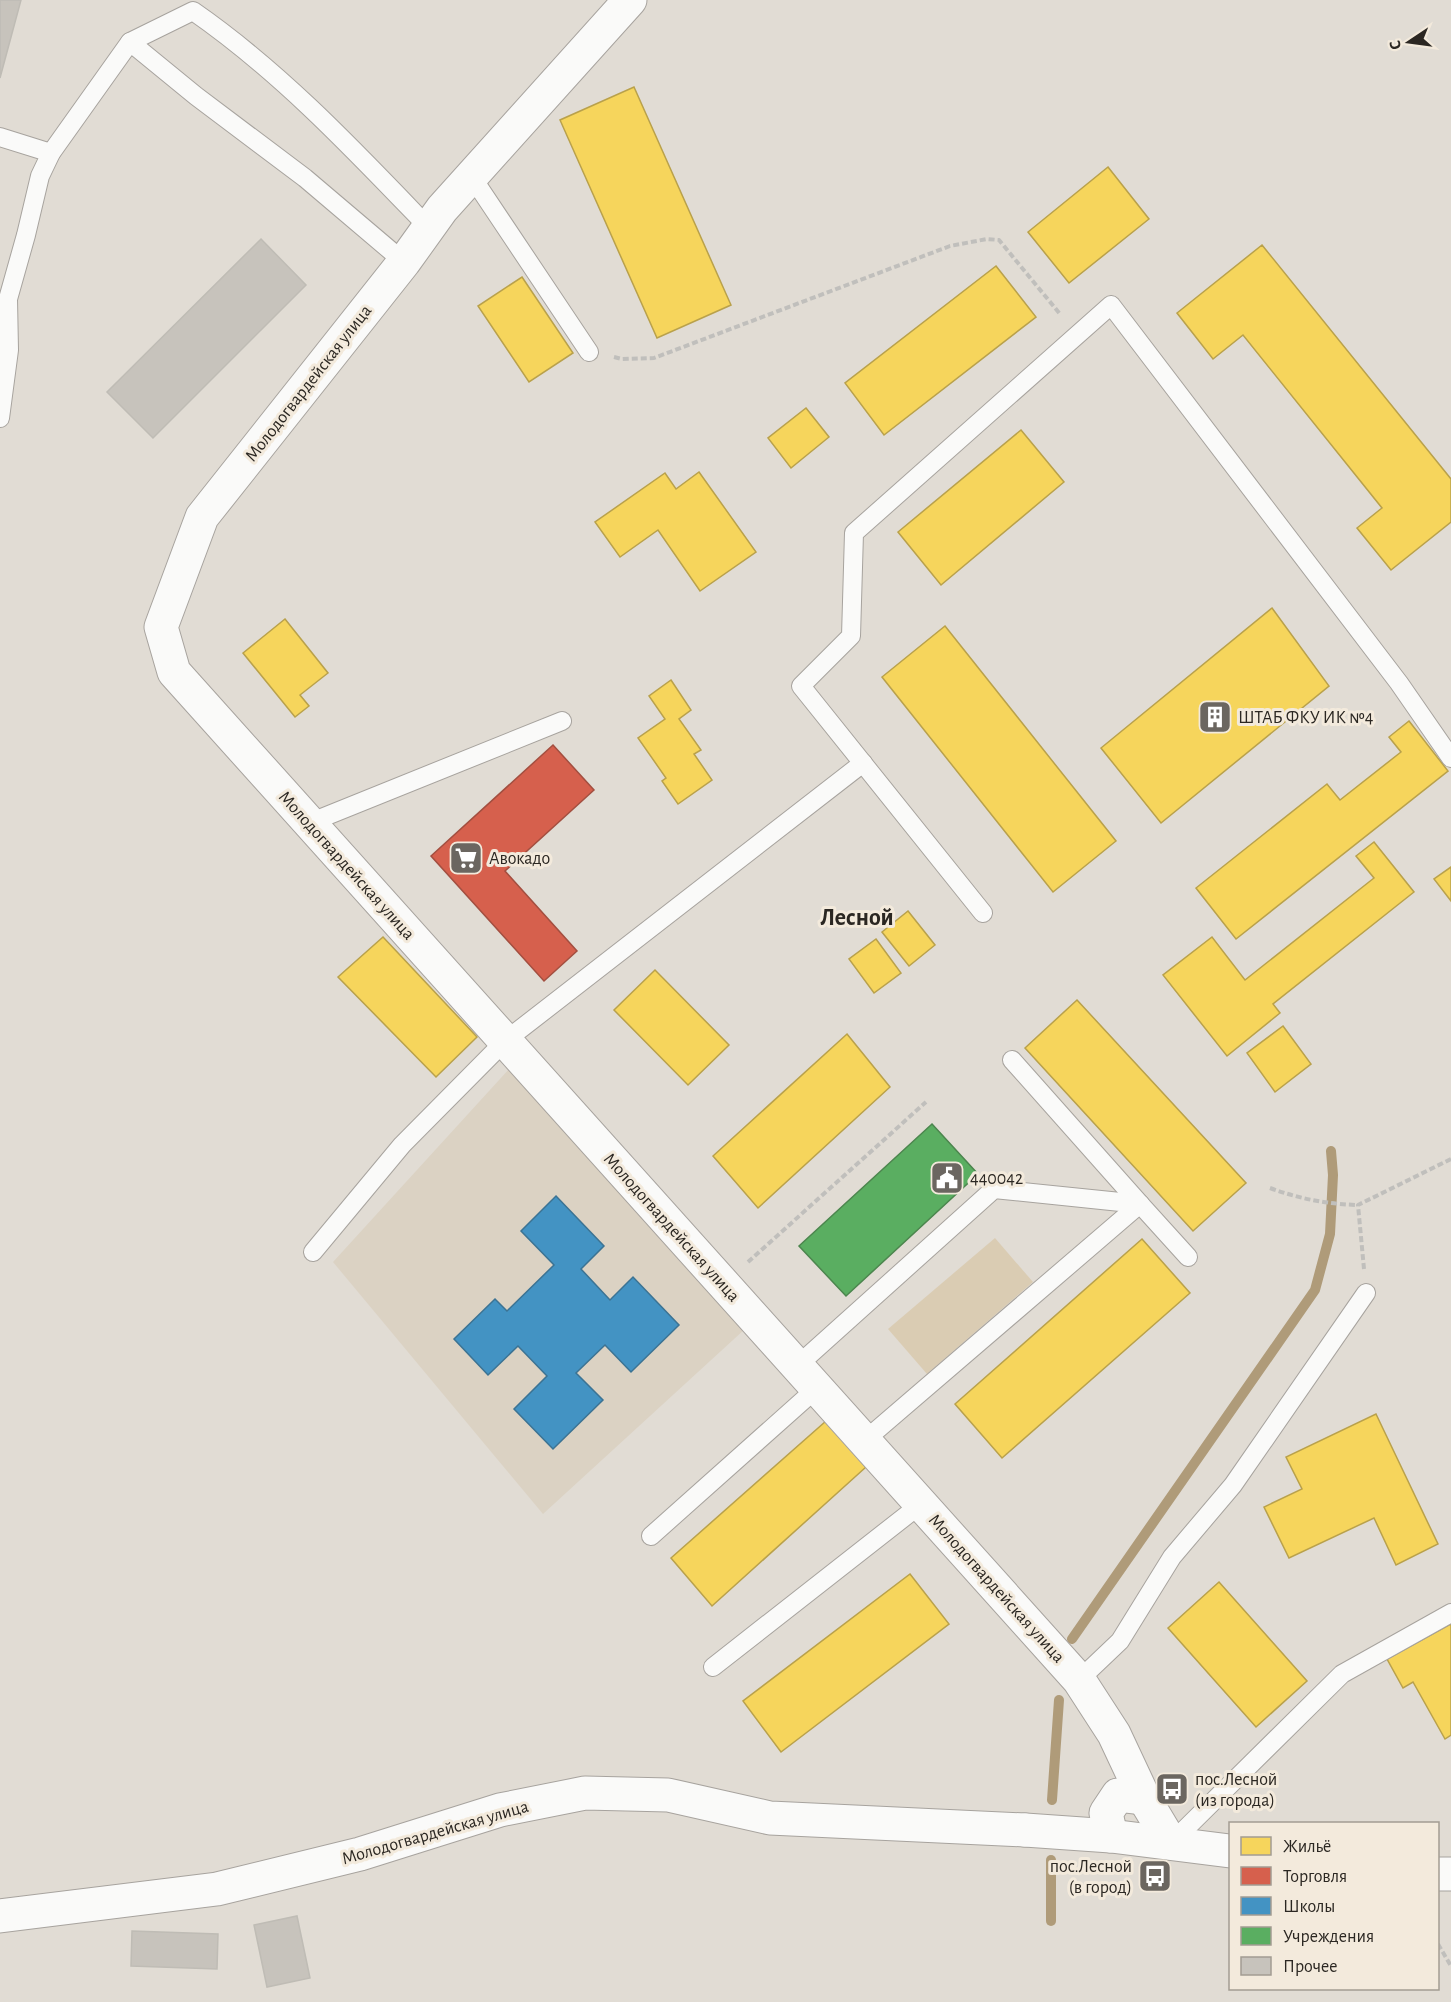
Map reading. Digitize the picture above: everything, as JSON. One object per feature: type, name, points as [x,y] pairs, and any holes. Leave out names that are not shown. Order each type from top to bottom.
[{"type":"street","name":"Молодогвардейская улица","points":[[630,0],[442,209],[404,262],[202,517],[161,627],[174,672],[1079,1680],[1114,1734],[1144,1798],[1171,1843]]},
{"type":"street","name":"Молодогвардейская улица","points":[[0,1916],[217,1889],[360,1854],[500,1810],[585,1793],[668,1795],[770,1818],[1111,1836],[1229,1851]]},
{"type":"street","points":[[1111,1836],[1106,1813],[1118,1795],[1144,1798]]},
{"type":"lane","points":[[0,418],[9,350],[4,298],[26,236],[40,176],[51,153],[130,42],[194,11],[231,37],[340,134],[429,228]]},
{"type":"lane","points":[[130,42],[196,96],[305,178],[404,262]]},
{"type":"lane","points":[[0,137],[51,153]]},
{"type":"lane","points":[[472,177],[590,352]]},
{"type":"lane","points":[[983,913],[801,686],[850,636],[854,533],[1111,305],[1399,683],[1451,758]]},
{"type":"lane","points":[[309,823],[562,721]]},
{"type":"lane","points":[[313,1252],[402,1145],[505,1041],[863,763]]},
{"type":"lane","points":[[1012,1060],[1188,1257]]},
{"type":"lane","points":[[651,1536],[994,1189],[1140,1204]]},
{"type":"lane","points":[[864,1441],[1140,1204]]},
{"type":"lane","points":[[1079,1680],[1120,1641],[1172,1557],[1233,1485],[1366,1293]]},
{"type":"lane","points":[[713,1667],[921,1504]]},
{"type":"lane","points":[[1171,1843],[1342,1674],[1451,1613]]},
{"type":"path","points":[[590,352],[622,359],[654,358],[950,246],[987,239],[999,240],[1077,334]]},
{"type":"path","points":[[724,1284],[926,1102]]},
{"type":"path","points":[[1270,1188],[1322,1203],[1358,1205],[1451,1159]]},
{"type":"path","points":[[1358,1205],[1366,1293]]},
{"type":"path","points":[[1439,1947],[1451,1966]]},
{"type":"shaded area","points":[[510,1068],[745,1329],[543,1514],[333,1262]]},
{"type":"shaded area","points":[[995,1238],[1033,1282],[927,1374],[888,1329]]},
{"type":"building: Жильё","points":[[634,87],[731,305],[657,338],[560,120]]},
{"type":"building: Жильё","points":[[1108,167],[1149,219],[1069,283],[1028,232]]},
{"type":"building: Жильё","points":[[1262,245],[1451,479],[1451,522],[1391,570],[1357,528],[1382,508],[1243,335],[1213,359],[1177,313]]},
{"type":"building: Жильё","points":[[996,266],[1036,317],[884,435],[845,383]]},
{"type":"building: Жильё","points":[[522,277],[573,353],[529,382],[478,306]]},
{"type":"building: Жильё","points":[[806,408],[829,437],[791,468],[768,438]]},
{"type":"building: Жильё","points":[[1021,430],[1064,482],[941,585],[898,532]]},
{"type":"building: Жильё","points":[[699,472],[756,552],[700,591],[658,530],[620,557],[595,522],[665,473],[676,489]]},
{"type":"building: Жильё","name":"ШТАБ ФКУ ИК №4","points":[[1272,608],[1329,686],[1161,823],[1101,748]]},
{"type":"building: Жильё","points":[[285,619],[328,673],[300,695],[309,706],[295,717],[243,653]]},
{"type":"building: Жильё","points":[[945,626],[1116,841],[1053,892],[882,677]]},
{"type":"building: Жильё","points":[[671,680],[691,710],[679,719],[701,750],[694,754],[712,780],[678,804],[662,781],[666,778],[638,738],[665,719],[649,696]]},
{"type":"building: Жильё","points":[[1409,721],[1448,771],[1236,939],[1196,888],[1327,784],[1340,800],[1401,752],[1389,737]]},
{"type":"building: Жильё","points":[[1374,842],[1414,892],[1273,1004],[1280,1013],[1227,1056],[1163,975],[1212,937],[1245,980],[1374,878],[1356,856]]},
{"type":"building: Жильё","points":[[1451,867],[1451,901],[1434,879]]},
{"type":"building: Жильё","points":[[908,911],[935,945],[909,966],[882,932]]},
{"type":"building: Жильё","points":[[383,937],[477,1037],[436,1077],[338,977]]},
{"type":"building: Жильё","points":[[876,939],[901,973],[874,993],[849,959]]},
{"type":"building: Жильё","points":[[655,970],[729,1045],[688,1085],[614,1010]]},
{"type":"building: Жильё","points":[[1077,1000],[1246,1183],[1193,1231],[1025,1048]]},
{"type":"building: Жильё","points":[[1283,1026],[1311,1064],[1275,1092],[1247,1053]]},
{"type":"building: Жильё","points":[[847,1034],[890,1087],[758,1208],[713,1156]]},
{"type":"building: Жильё","points":[[1142,1239],[1190,1293],[1002,1458],[955,1404]]},
{"type":"building: Жильё","points":[[1376,1414],[1438,1544],[1396,1565],[1374,1518],[1289,1558],[1264,1507],[1302,1489],[1286,1457]]},
{"type":"building: Жильё","points":[[826,1421],[866,1467],[712,1606],[671,1558]]},
{"type":"building: Жильё","points":[[910,1574],[949,1624],[781,1752],[743,1701]]},
{"type":"building: Жильё","points":[[1219,1582],[1307,1681],[1256,1727],[1168,1628]]},
{"type":"building: Жильё","points":[[1451,1624],[1451,1735],[1445,1739],[1413,1682],[1403,1688],[1387,1659]]},
{"type":"building: Торговля","points":[[553,745],[594,790],[505,871],[577,951],[544,981],[431,856]]},
{"type":"building: Школы","points":[[556,1196],[604,1246],[581,1269],[610,1300],[633,1277],[679,1325],[631,1372],[605,1345],[576,1373],[603,1400],[553,1449],[514,1409],[547,1376],[518,1346],[488,1375],[454,1339],[495,1299],[507,1311],[554,1265],[521,1231]]},
{"type":"building: Учреждения","points":[[932,1124],[978,1174],[846,1296],[799,1246]]},
{"type":"building: Прочее","points":[[0,0],[21,0],[0,78]]},
{"type":"building: Прочее","points":[[261,239],[306,285],[153,438],[107,392]]},
{"type":"building: Прочее","points":[[297,1916],[310,1978],[267,1987],[254,1925]]},
{"type":"building: Прочее","points":[[132,1931],[218,1934],[217,1969],[131,1966]]},
{"type":"waterway","points":[[1072,1639],[1315,1290],[1330,1234],[1333,1175],[1331,1151]]},
{"type":"waterway","points":[[1052,1800],[1059,1700]]},
{"type":"waterway","points":[[1051,1860],[1051,1921]]},
{"type":"place","name":"ШТАБ ФКУ ИК №4","points":[[1215,717]]},
{"type":"place","name":"Авокадо","points":[[466,858]]},
{"type":"place","name":"440042","points":[[947,1178]]},
{"type":"place","name":"пос.Лесной (из города)","points":[[1172,1789]]},
{"type":"place","name":"пос.Лесной (в город)","points":[[1155,1876]]},
{"type":"district","name":"Лесной","points":[[857,917]]}]
